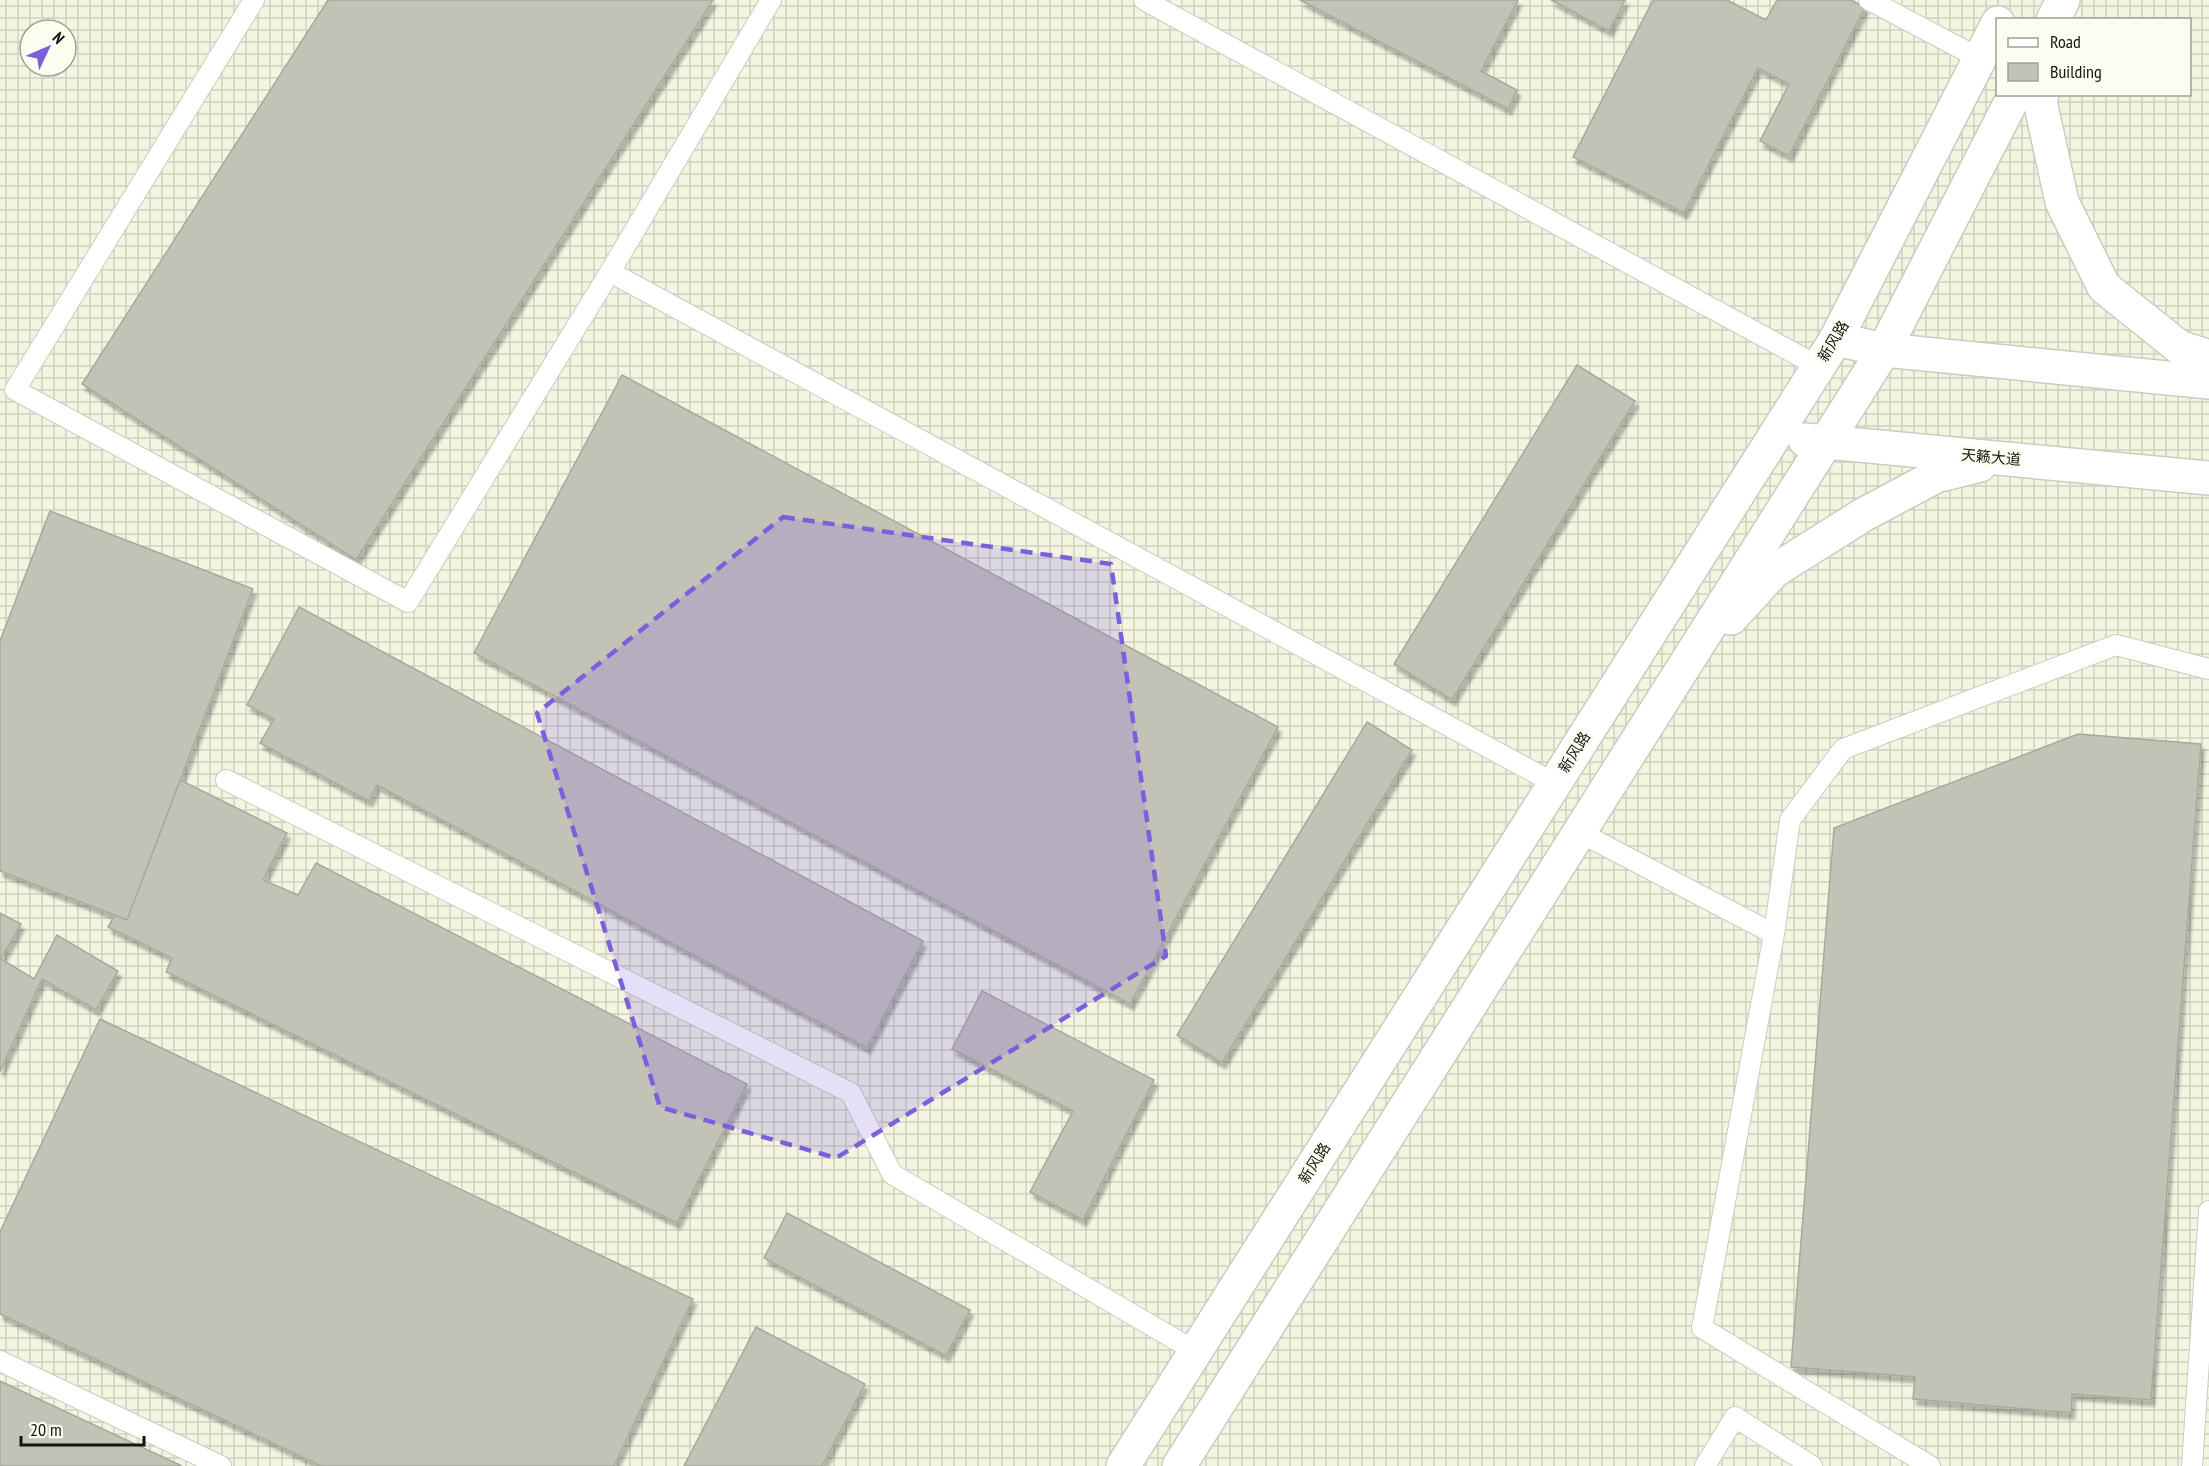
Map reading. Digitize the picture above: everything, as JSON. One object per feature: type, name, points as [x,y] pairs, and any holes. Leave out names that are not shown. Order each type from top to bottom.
[{"type":"main road","name":"新风路","points":[[2000,18],[2009,0]]},
{"type":"main road","points":[[2055,18],[2064,0]]},
{"type":"main road","points":[[2060,18],[2064,0]]},
{"type":"main road","name":"新风路","points":[[1124,1466],[1836,339],[1996,25]]},
{"type":"main road","points":[[1179,1466],[1884,350],[2014,96]]},
{"type":"main road","points":[[2041,96],[2040,101],[2062,202],[2104,286],[2179,347],[2209,357]]},
{"type":"main road","points":[[1836,339],[1884,350],[2209,382]]},
{"type":"main road","name":"天籁大道","points":[[1774,436],[2209,478]]},
{"type":"main road","points":[[1675,679],[1774,571],[1863,515],[1936,476],[2006,459]]},
{"type":"lane","points":[[254,0],[15,390],[408,602],[610,272],[771,0]]},
{"type":"lane","points":[[1144,0],[1818,366]]},
{"type":"lane","points":[[1869,0],[1979,58]]},
{"type":"lane","points":[[610,272],[1554,783]]},
{"type":"lane","points":[[1930,1466],[1702,1328],[1774,934],[1790,820],[1843,748],[2116,645],[2209,669]]},
{"type":"lane","points":[[226,780],[851,1093],[892,1174],[1196,1352]]},
{"type":"lane","points":[[1578,832],[1774,934]]},
{"type":"lane","points":[[2192,1466],[2209,1211]]},
{"type":"lane","points":[[0,1361],[221,1466]]},
{"type":"lane","points":[[1705,1466],[1735,1417],[1812,1466]]},
{"type":"highlighted area","points":[[783,517],[1111,564],[1166,956],[836,1158],[660,1107],[537,713]]},
{"type":"shaded area","points":[[0,0],[2209,0],[2209,1466],[0,1466]]},
{"type":"building","points":[[328,0],[713,0],[356,560],[82,384]]},
{"type":"building","points":[[1300,0],[1518,0],[1481,71],[1517,90],[1508,109]]},
{"type":"building","points":[[1551,0],[1625,0],[1609,31]]},
{"type":"building","points":[[1653,0],[1727,0],[1766,20],[1777,0],[1851,0],[1865,7],[1789,156],[1760,141],[1789,84],[1758,68],[1684,213],[1573,157]]},
{"type":"building","points":[[1577,365],[1635,401],[1452,700],[1394,664]]},
{"type":"building","points":[[622,375],[1278,727],[1130,1004],[474,653]]},
{"type":"building","points":[[50,511],[253,589],[127,920],[0,871],[0,641]]},
{"type":"building","points":[[299,607],[923,941],[867,1048],[377,785],[369,801],[260,743],[274,719],[247,705]]},
{"type":"building","points":[[1367,722],[1412,750],[1222,1063],[1177,1035]]},
{"type":"building","points":[[2078,734],[2201,744],[2151,1400],[2072,1394],[2071,1413],[1913,1399],[1915,1377],[1791,1367],[1834,828]]},
{"type":"building","points":[[180,780],[287,833],[263,880],[298,895],[316,863],[747,1084],[677,1223],[166,972],[172,958],[108,927],[115,915],[127,920]]},
{"type":"building","points":[[0,913],[21,924],[1,959],[34,979],[57,935],[118,971],[96,1010],[42,979],[0,1072]]},
{"type":"building","points":[[982,991],[1154,1080],[1083,1220],[1030,1192],[1073,1111],[952,1049]]},
{"type":"building","points":[[100,1019],[693,1299],[614,1466],[321,1466],[0,1314],[0,1232]]},
{"type":"building","points":[[787,1213],[970,1310],[946,1356],[764,1258]]},
{"type":"building","points":[[756,1327],[865,1384],[822,1466],[684,1466]]},
{"type":"building","points":[[0,1381],[182,1466],[0,1466]]}]
